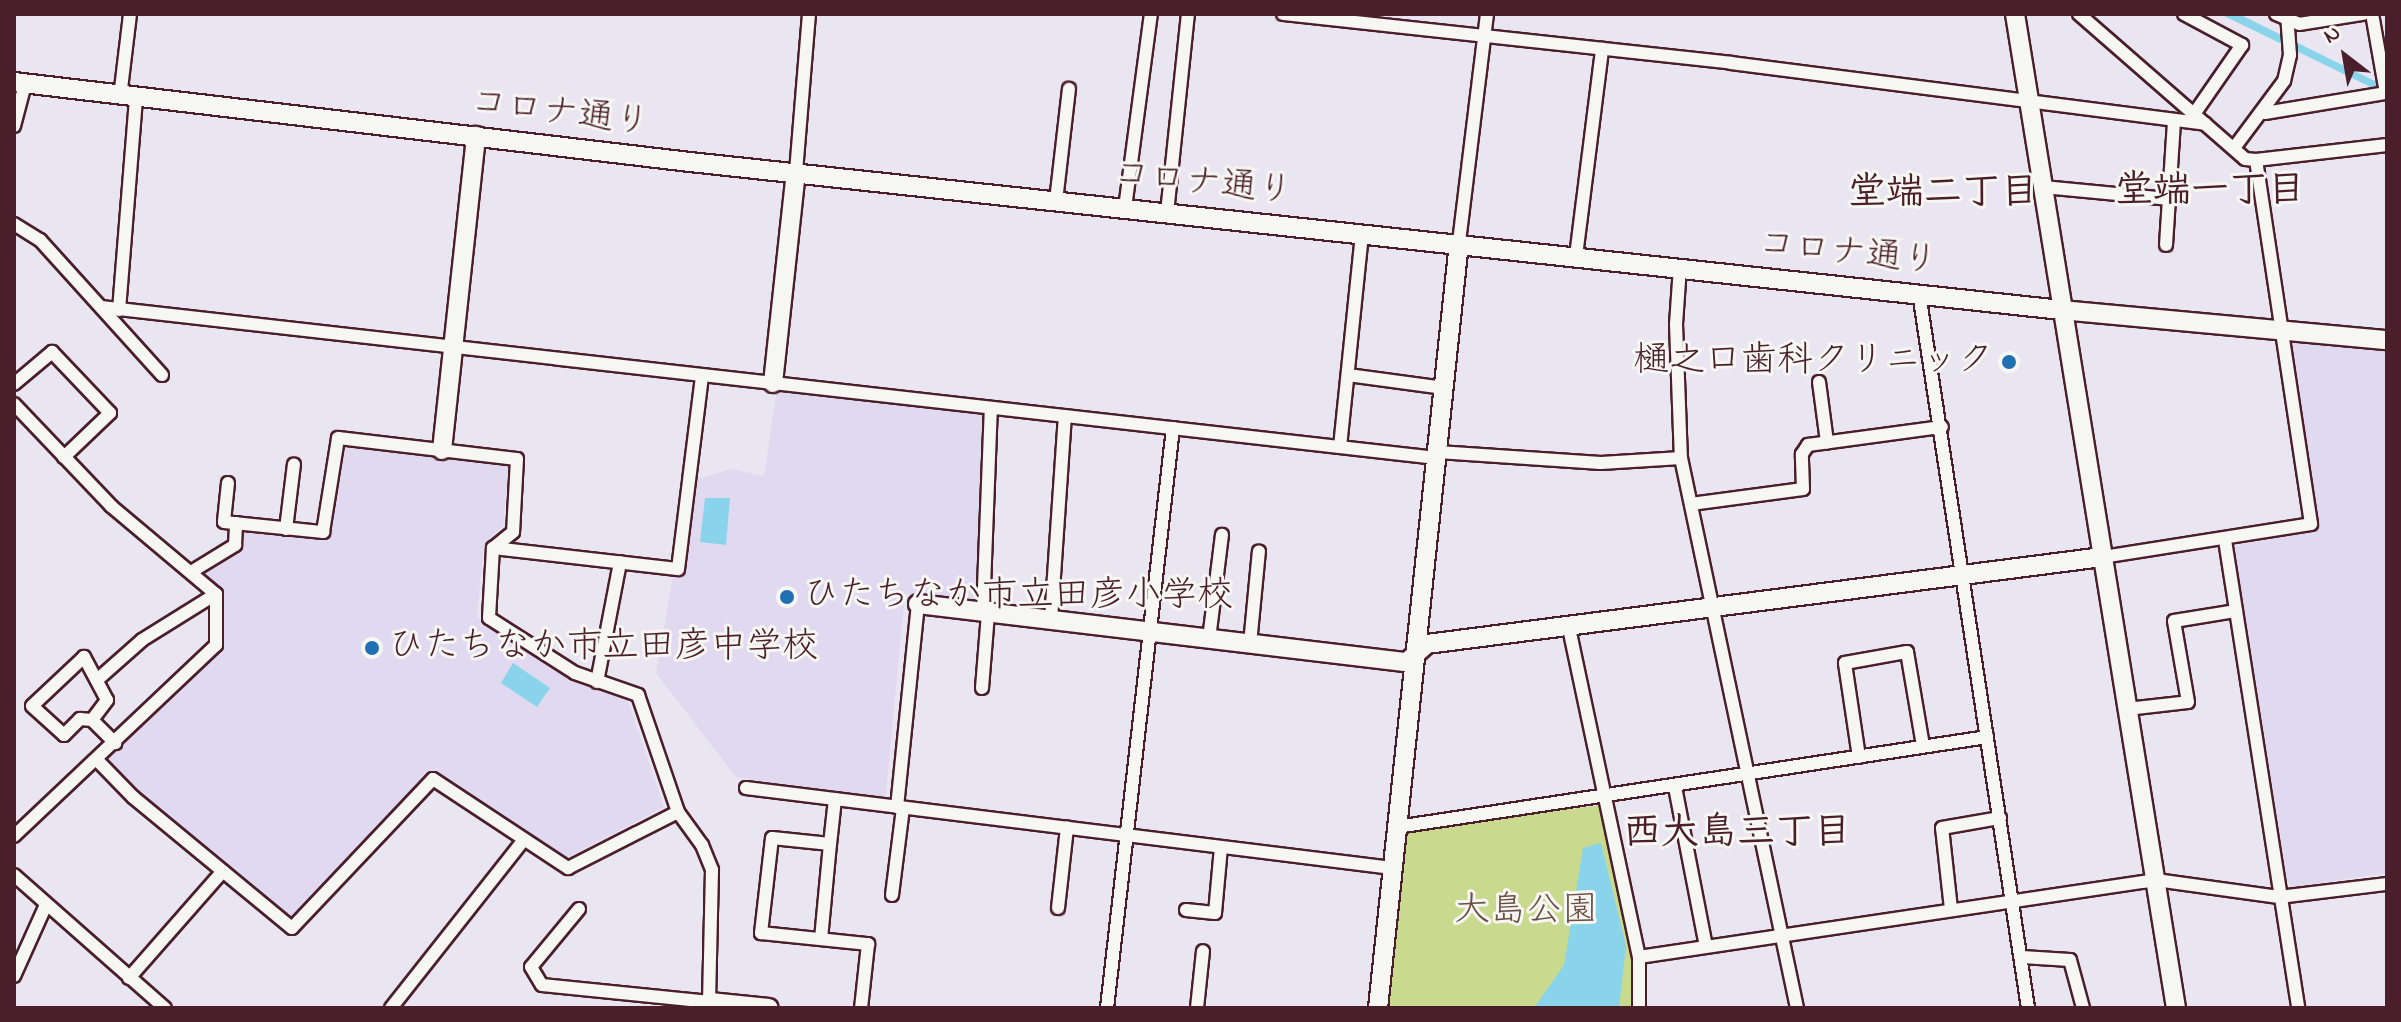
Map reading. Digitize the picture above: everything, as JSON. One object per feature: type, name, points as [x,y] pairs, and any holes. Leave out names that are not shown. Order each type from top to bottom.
[{"type":"street","points":[[119,310],[130,14]]},
{"type":"street","points":[[773,383],[796,172],[809,14]]},
{"type":"street","points":[[1125,208],[1151,14]]},
{"type":"street","points":[[1167,213],[1188,14]]},
{"type":"street","points":[[1283,14],[1602,49],[2205,124]]},
{"type":"street","points":[[1378,1008],[1459,242],[1487,14]]},
{"type":"street","points":[[2015,14],[2176,1008]]},
{"type":"street","points":[[2079,14],[2245,159],[2387,145]]},
{"type":"street","points":[[2184,14],[2242,45],[2194,114]]},
{"type":"street","points":[[2234,148],[2265,113],[2284,81],[2283,16],[2299,24],[2363,14]]},
{"type":"street","points":[[2265,113],[2387,93],[2372,14]]},
{"type":"street","points":[[1576,256],[1602,49]]},
{"type":"street","points":[[14,126],[19,83]]},
{"type":"street","name":"コロナ通り","points":[[19,83],[1056,201],[1459,242],[2062,310],[2387,340]]},
{"type":"street","points":[[1056,201],[1069,89]]},
{"type":"street","points":[[2166,245],[2174,120]]},
{"type":"street","points":[[442,450],[476,136]]},
{"type":"street","points":[[892,895],[918,604],[1407,662],[1417,658],[1427,644],[2102,557],[2311,524],[2256,160]]},
{"type":"street","points":[[2044,187],[2169,199]]},
{"type":"street","points":[[14,224],[40,240],[162,375]]},
{"type":"street","points":[[1340,447],[1362,234]]},
{"type":"street","points":[[1680,267],[1676,324],[1681,458],[1797,1008]]},
{"type":"street","points":[[1919,293],[1942,427],[2028,1008]]},
{"type":"street","points":[[101,307],[1340,447],[1601,463],[1681,458]]},
{"type":"street","points":[[14,384],[52,352],[110,413],[64,457]]},
{"type":"street","points":[[493,548],[678,569],[702,375]]},
{"type":"street","points":[[1348,375],[1444,388]]},
{"type":"street","points":[[1819,382],[1827,442]]},
{"type":"street","points":[[14,404],[139,533],[216,594],[216,645],[14,836]]},
{"type":"street","points":[[982,688],[991,408]]},
{"type":"street","points":[[1051,620],[1065,416]]},
{"type":"street","points":[[1691,504],[1803,489],[1804,449],[1827,442],[1942,427]]},
{"type":"street","points":[[1107,1008],[1173,428]]},
{"type":"street","points":[[228,483],[224,522],[323,532],[338,438],[517,459],[513,532],[493,548],[489,618],[597,682],[638,695],[678,812],[702,845],[712,870],[709,1005]]},
{"type":"street","points":[[286,529],[294,464]]},
{"type":"street","points":[[191,572],[235,545],[236,523]]},
{"type":"street","points":[[1209,639],[1222,535]]},
{"type":"street","points":[[2225,540],[2298,1008]]},
{"type":"street","points":[[1250,644],[1259,551]]},
{"type":"street","points":[[597,682],[620,562]]},
{"type":"street","points":[[97,680],[142,640],[216,594]]},
{"type":"street","points":[[2127,709],[2188,702],[2174,621],[2236,611]]},
{"type":"street","points":[[1569,628],[1639,957],[1639,1008]]},
{"type":"street","points":[[1859,757],[1845,663],[1907,652],[1923,746]]},
{"type":"street","points":[[92,720],[107,700],[84,657],[32,706],[64,735],[80,719],[92,720],[115,743]]},
{"type":"street","points":[[1397,827],[1606,798],[1987,737]]},
{"type":"street","points":[[97,760],[133,797],[292,928],[433,779],[568,868],[678,812]]},
{"type":"street","points":[[1675,787],[1706,946]]},
{"type":"street","points":[[746,788],[1392,868]]},
{"type":"street","points":[[821,939],[835,799]]},
{"type":"street","points":[[1951,909],[1942,828],[2000,818]]},
{"type":"street","points":[[1058,908],[1067,828]]},
{"type":"street","points":[[830,844],[772,838],[761,933],[868,944],[861,1008]]},
{"type":"street","points":[[391,1008],[523,841]]},
{"type":"street","points":[[1186,910],[1215,913],[1221,847]]},
{"type":"street","points":[[129,978],[223,871]]},
{"type":"street","points":[[14,875],[45,907],[165,1008]]},
{"type":"street","points":[[1639,957],[2156,880],[2279,897],[2387,884]]},
{"type":"street","points":[[14,976],[45,907]]},
{"type":"street","points":[[579,909],[531,967],[542,985],[640,1002],[769,1008]]},
{"type":"street","points":[[1197,1008],[1203,951]]},
{"type":"street","points":[[2022,957],[2070,960],[2083,1008]]},
{"type":"shaded area","points":[[2289,337],[2387,348],[2387,873],[2292,887],[2283,874],[2230,547],[2315,531]]},
{"type":"shaded area","name":"ひたちなか市立田彦小学校","points":[[777,389],[983,411],[976,599],[905,594],[885,802],[736,777],[656,673],[673,577],[687,563],[697,479],[732,469],[764,476]]},
{"type":"shaded area","name":"ひたちなか市立田彦中学校","points":[[340,442],[509,463],[503,526],[484,543],[477,617],[571,678],[627,698],[664,807],[564,859],[428,773],[289,919],[135,795],[102,760],[220,646],[221,595],[200,571],[239,532],[245,527],[327,537]]},
{"type":"green space","name":"大島公園","points":[[1601,805],[1632,952],[1632,1008],[1385,1008],[1404,832]]},
{"type":"water","points":[[2220,14],[2239,14],[2387,87],[2387,95]]},
{"type":"water","points":[[705,498],[730,498],[726,545],[700,542]]},
{"type":"water","points":[[513,663],[550,688],[537,707],[501,683]]},
{"type":"water","points":[[1601,843],[1626,946],[1619,1008],[1534,1008],[1564,965],[1583,848]]},
{"type":"place","name":"樋之口歯科クリニック","points":[[2009,362]]},
{"type":"place","name":"ひたちなか市立田彦小学校","points":[[787,597]]},
{"type":"place","name":"ひたちなか市立田彦中学校","points":[[372,648]]},
{"type":"district","name":"堂端一丁目","points":[[2210,193]]},
{"type":"district","name":"堂端二丁目","points":[[1943,195]]},
{"type":"district","name":"西大島三丁目","points":[[1737,835]]}]
